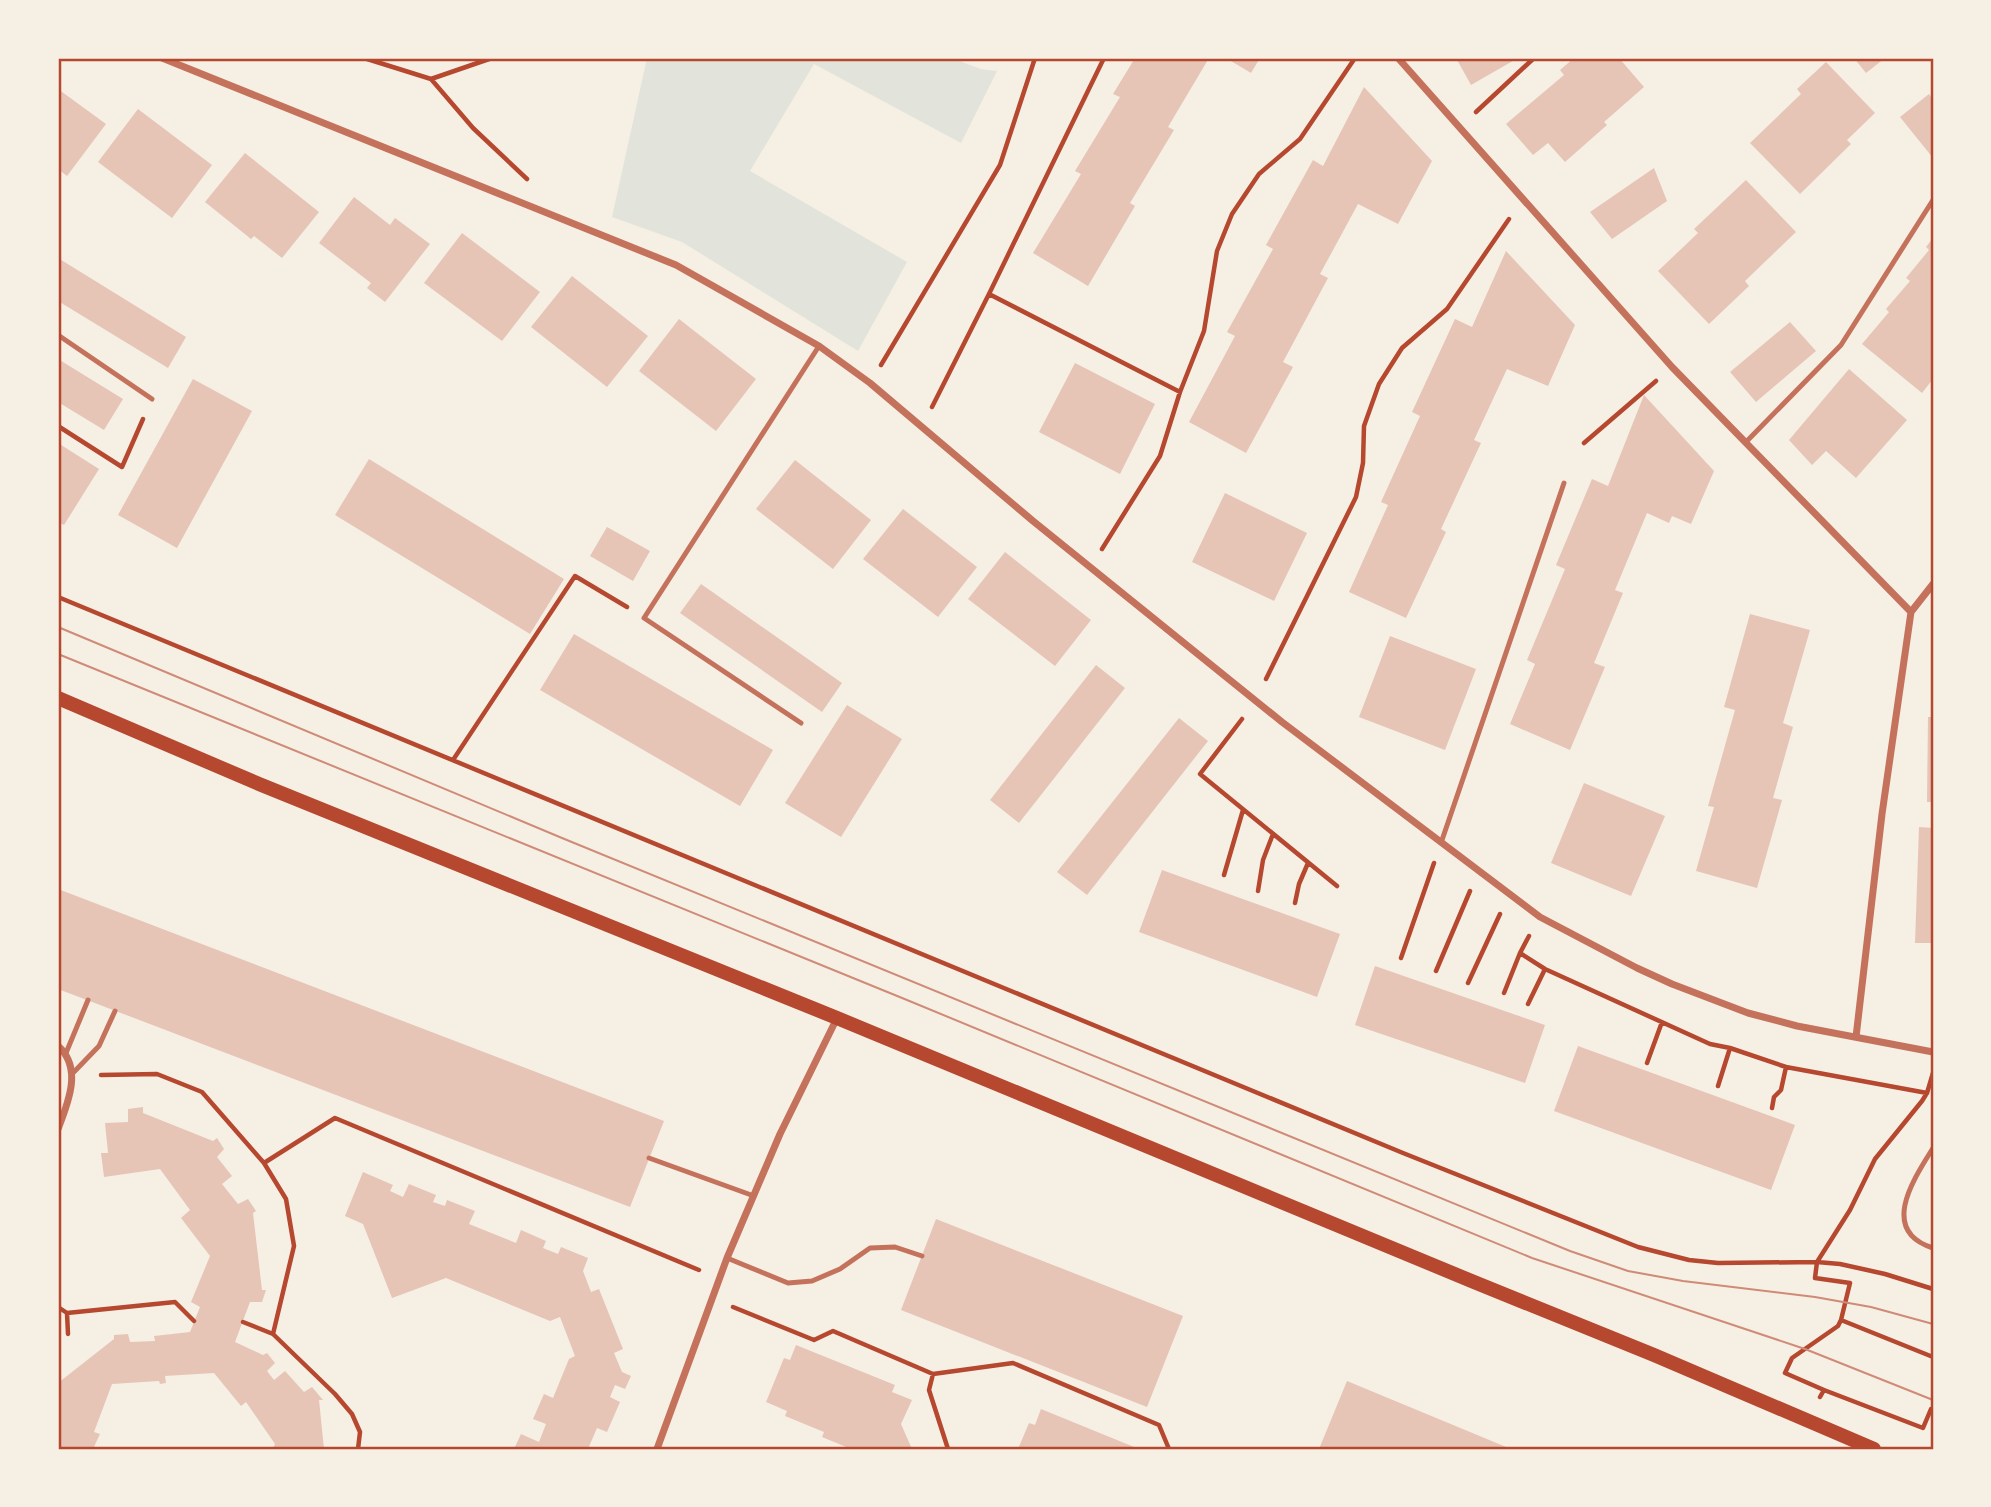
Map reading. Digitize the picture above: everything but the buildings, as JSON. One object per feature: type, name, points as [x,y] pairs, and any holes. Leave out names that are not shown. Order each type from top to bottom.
[{"type":"main road","points":[[58,698],[259,784],[1654,1354],[1874,1449]]},
{"type":"street","points":[[162,58],[676,265],[819,346],[870,383],[1256,701],[1540,917],[1637,968],[1718,1002],[1773,1020],[1933,1052]]},
{"type":"street","points":[[1398,58],[1672,367],[1911,612]]},
{"type":"street","points":[[1856,1037],[1882,814],[1911,612],[1933,584]]},
{"type":"street","points":[[657,1449],[727,1258],[780,1134],[837,1018]]},
{"type":"street","points":[[58,1046],[66,1053],[72,1074],[68,1103],[58,1129]]},
{"type":"lane","points":[[1746,442],[1841,345],[1933,200]]},
{"type":"lane","points":[[58,335],[152,399]]},
{"type":"lane","points":[[801,723],[644,618],[819,346]]},
{"type":"lane","points":[[1441,842],[1564,483]]},
{"type":"lane","points":[[66,1053],[88,1000]]},
{"type":"lane","points":[[72,1074],[99,1046],[115,1011]]},
{"type":"lane","points":[[1933,1148],[1913,1183],[1904,1209],[1904,1224],[1910,1235],[1933,1248]]},
{"type":"lane","points":[[649,1158],[754,1196]]},
{"type":"lane","points":[[727,1258],[788,1283],[812,1281],[840,1269],[870,1248],[895,1247],[922,1256]]},
{"type":"path","points":[[364,58],[431,79],[473,128],[529,181]]},
{"type":"path","points":[[431,79],[492,58]]},
{"type":"path","points":[[870,383],[1000,165],[1035,58]]},
{"type":"path","points":[[922,427],[1104,58]]},
{"type":"path","points":[[1091,567],[1160,456],[1180,392],[1204,331],[1217,251],[1232,214],[1259,174],[1300,139],[1355,58]]},
{"type":"path","points":[[1460,127],[1534,58]]},
{"type":"path","points":[[1337,886],[1200,774],[1256,701],[1356,497],[1363,463],[1364,426],[1379,384],[1402,348],[1447,309],[1524,199]]},
{"type":"path","points":[[989,293],[1180,392]]},
{"type":"path","points":[[1584,443],[1672,367]]},
{"type":"path","points":[[58,426],[122,467],[152,399]]},
{"type":"path","points":[[453,760],[575,576],[644,618]]},
{"type":"path","points":[[58,597],[1403,1153],[1638,1247],[1689,1260],[1718,1263],[1840,1264],[1933,1289]]},
{"type":"path","points":[[1224,875],[1243,810]]},
{"type":"path","points":[[1258,891],[1263,860],[1273,834]]},
{"type":"path","points":[[1401,958],[1441,842]]},
{"type":"path","points":[[1295,903],[1308,863]]},
{"type":"path","points":[[1436,971],[1478,871]]},
{"type":"path","points":[[1468,983],[1510,895]]},
{"type":"path","points":[[1504,993],[1520,953],[1540,917]]},
{"type":"path","points":[[1520,953],[1545,969],[1710,1044],[1786,1067],[1927,1093]]},
{"type":"path","points":[[1528,1004],[1545,969]]},
{"type":"path","points":[[1647,1063],[1662,1022]]},
{"type":"path","points":[[1718,1086],[1730,1048]]},
{"type":"path","points":[[1772,1108],[1774,1097],[1781,1090],[1786,1067]]},
{"type":"path","points":[[1931,1409],[1923,1428],[1785,1373],[1791,1358],[1838,1326],[1841,1320],[1850,1283],[1815,1278],[1817,1262],[1850,1210],[1875,1159],[1927,1093],[1933,1072]]},
{"type":"path","points":[[72,1074],[157,1074],[202,1091],[264,1163],[286,1199],[293,1246],[273,1334]]},
{"type":"path","points":[[264,1163],[335,1118],[720,1278]]},
{"type":"path","points":[[713,1298],[814,1340],[833,1331],[933,1374],[1013,1363],[1159,1425],[1169,1449]]},
{"type":"path","points":[[58,1307],[67,1312],[175,1302],[194,1321]]},
{"type":"path","points":[[67,1312],[68,1334]]},
{"type":"path","points":[[1841,1320],[1933,1357]]},
{"type":"path","points":[[243,1322],[273,1334],[335,1394],[352,1414],[360,1432],[358,1449]]},
{"type":"path","points":[[933,1374],[929,1390],[948,1449]]},
{"type":"path","points":[[1810,1422],[1824,1390]]},
{"type":"shaded area","points":[[647,58],[951,58],[981,69],[997,71],[961,143],[814,64],[750,171],[907,262],[858,351],[682,242],[612,217]]},
{"type":"tram line","points":[[58,627],[562,838],[1570,1251],[1628,1271],[1683,1281],[1815,1297],[1871,1307],[1933,1324]]},
{"type":"tram line","points":[[58,654],[1532,1258],[1805,1349],[1933,1400]]}]
